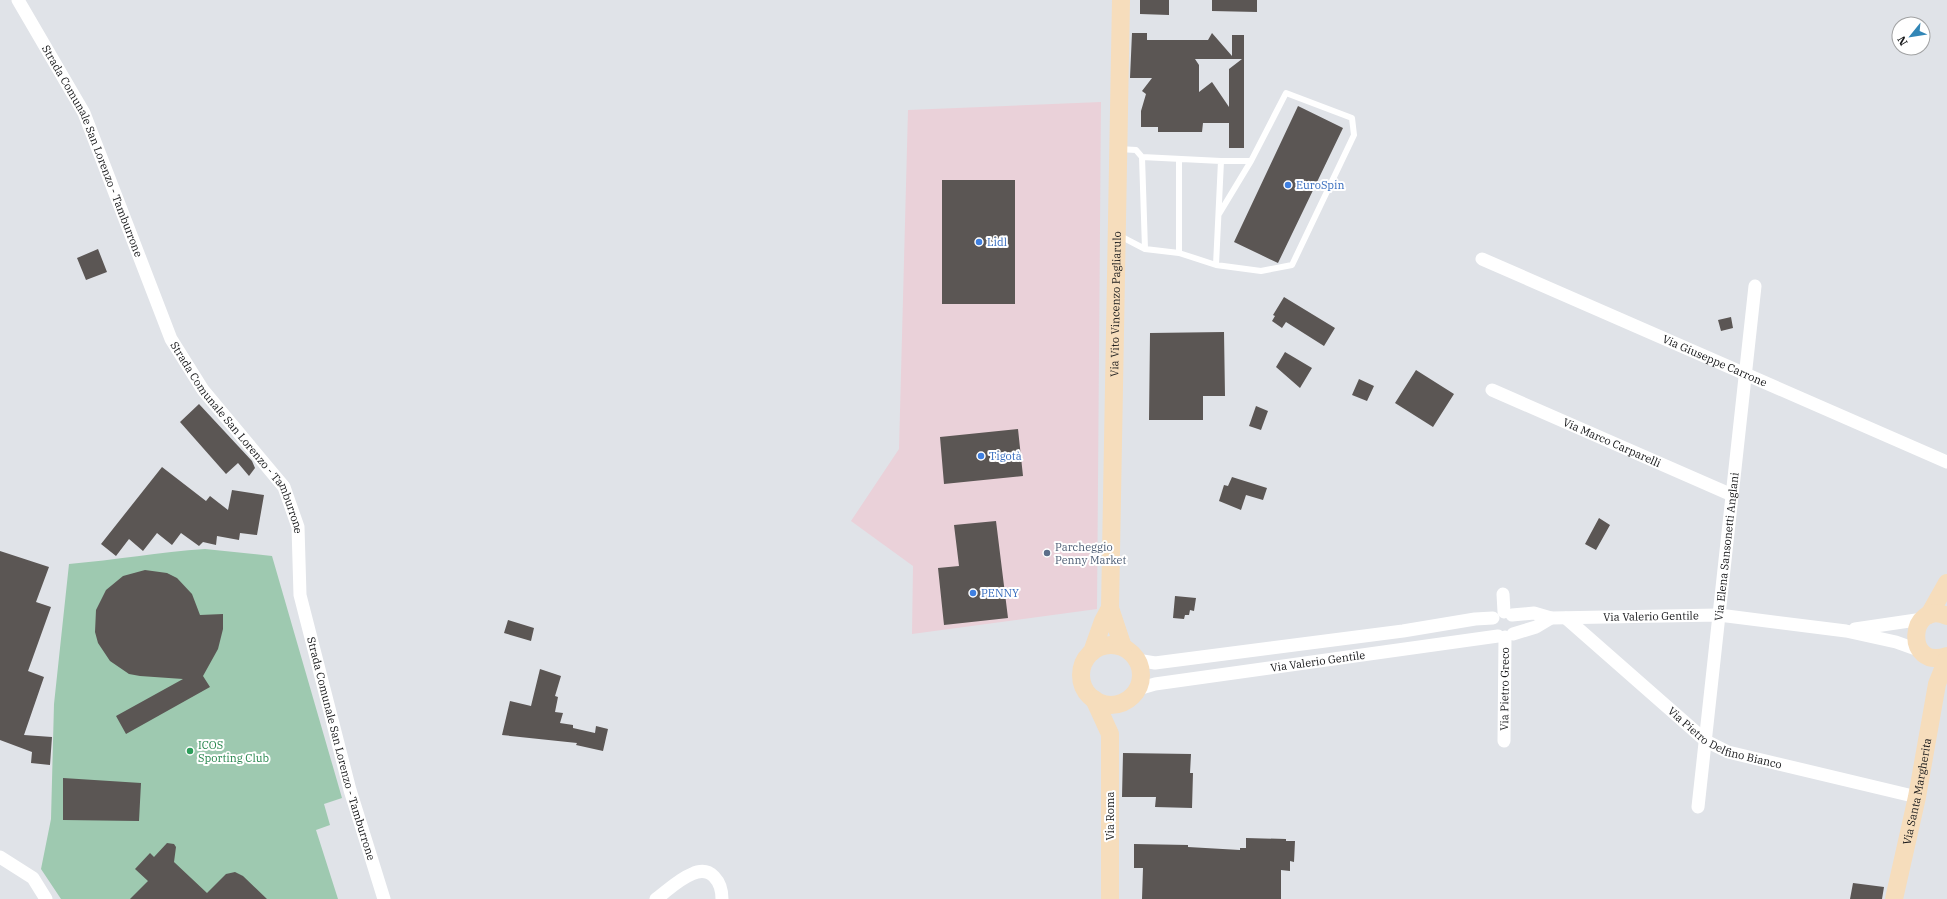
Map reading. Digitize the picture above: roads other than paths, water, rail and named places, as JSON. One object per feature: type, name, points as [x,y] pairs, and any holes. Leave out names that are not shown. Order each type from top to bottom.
[{"type":"street","name":"Strada Comunale San Lorenzo - Tamburrone","points":[[18,0],[84,114],[171,339],[203,390],[284,487],[298,527],[300,595],[350,790],[384,899]]},
{"type":"street","name":"Via Vito Vincenzo Pagliarulo","points":[[1119,1],[1117,234],[1110,608],[1123,647]]},
{"type":"street","name":"Via Giuseppe Carrone","points":[[1482,259],[1947,462]]},
{"type":"street","name":"Via Elena Sansonetti Anglani","points":[[1698,807],[1755,286]]},
{"type":"street","name":"Via Marco Carparelli","points":[[1492,390],[1732,495]]},
{"type":"street","points":[[1937,684],[1924,653],[1915,638],[1918,624],[1926,617],[1947,583]]},
{"type":"street","points":[[1503,594],[1503,615],[1516,626],[1505,636],[1492,630],[1491,622],[1503,615]]},
{"type":"street","name":"Via Vito Vincenzo Pagliarulo","points":[[1092,652],[1102,621],[1110,608]]},
{"type":"street","name":"Via Valerio Gentile","points":[[1137,660],[1155,663],[1403,631],[1503,615],[1534,613],[1551,618],[1720,615],[1846,631],[1896,642],[1924,653]]},
{"type":"street","points":[[1926,617],[1936,614],[1947,616]]},
{"type":"street","name":"Via Valerio Gentile","points":[[1846,631],[1926,617]]},
{"type":"street","name":"Via Valerio Gentile","points":[[1138,689],[1155,684],[1505,636],[1536,627],[1551,618]]},
{"type":"street","name":"Via Pietro Delfino Bianco","points":[[1566,618],[1706,741],[1728,752],[1917,797]]},
{"type":"street","name":"Via Pietro Greco","points":[[1504,741],[1505,636]]},
{"type":"street","points":[[1105,645],[1123,647],[1131,652],[1137,660],[1141,674],[1138,689],[1132,697],[1123,702],[1113,705],[1103,704],[1094,699],[1084,687],[1081,673],[1083,663],[1092,652],[1105,645]]},
{"type":"street","points":[[1924,653],[1933,658],[1947,657]]},
{"type":"street","name":"Via Santa Margherita","points":[[1894,899],[1917,797],[1937,684],[1947,657]]},
{"type":"street","name":"Via Roma","points":[[1094,699],[1110,734]]},
{"type":"street","name":"Via Roma","points":[[1110,899],[1110,734],[1123,702]]},
{"type":"street","points":[[0,857],[33,878],[46,899]]},
{"type":"street","points":[[656,899],[692,874],[702,871],[712,873],[719,881],[722,890],[722,899]]},
{"type":"lane","points":[[1117,234],[1145,249],[1179,253],[1216,265],[1261,271],[1292,265],[1354,136],[1352,118],[1286,93],[1251,161],[1218,215]]},
{"type":"lane","points":[[1118,148],[1136,150],[1142,157],[1145,249]]},
{"type":"lane","points":[[1142,157],[1251,161]]},
{"type":"lane","points":[[1178,158],[1179,253]]},
{"type":"lane","points":[[1216,265],[1221,160]]},
{"type":"place","name":"EuroSpin","points":[[1288,185]]},
{"type":"place","name":"Lidl","points":[[979,242]]},
{"type":"place","name":"Tigotà","points":[[981,456]]},
{"type":"place","name":"Parcheggio Penny Market","points":[[1047,553]]},
{"type":"place","name":"PENNY","points":[[973,593]]},
{"type":"place","name":"ICOS Sporting Club","points":[[190,751]]}]
